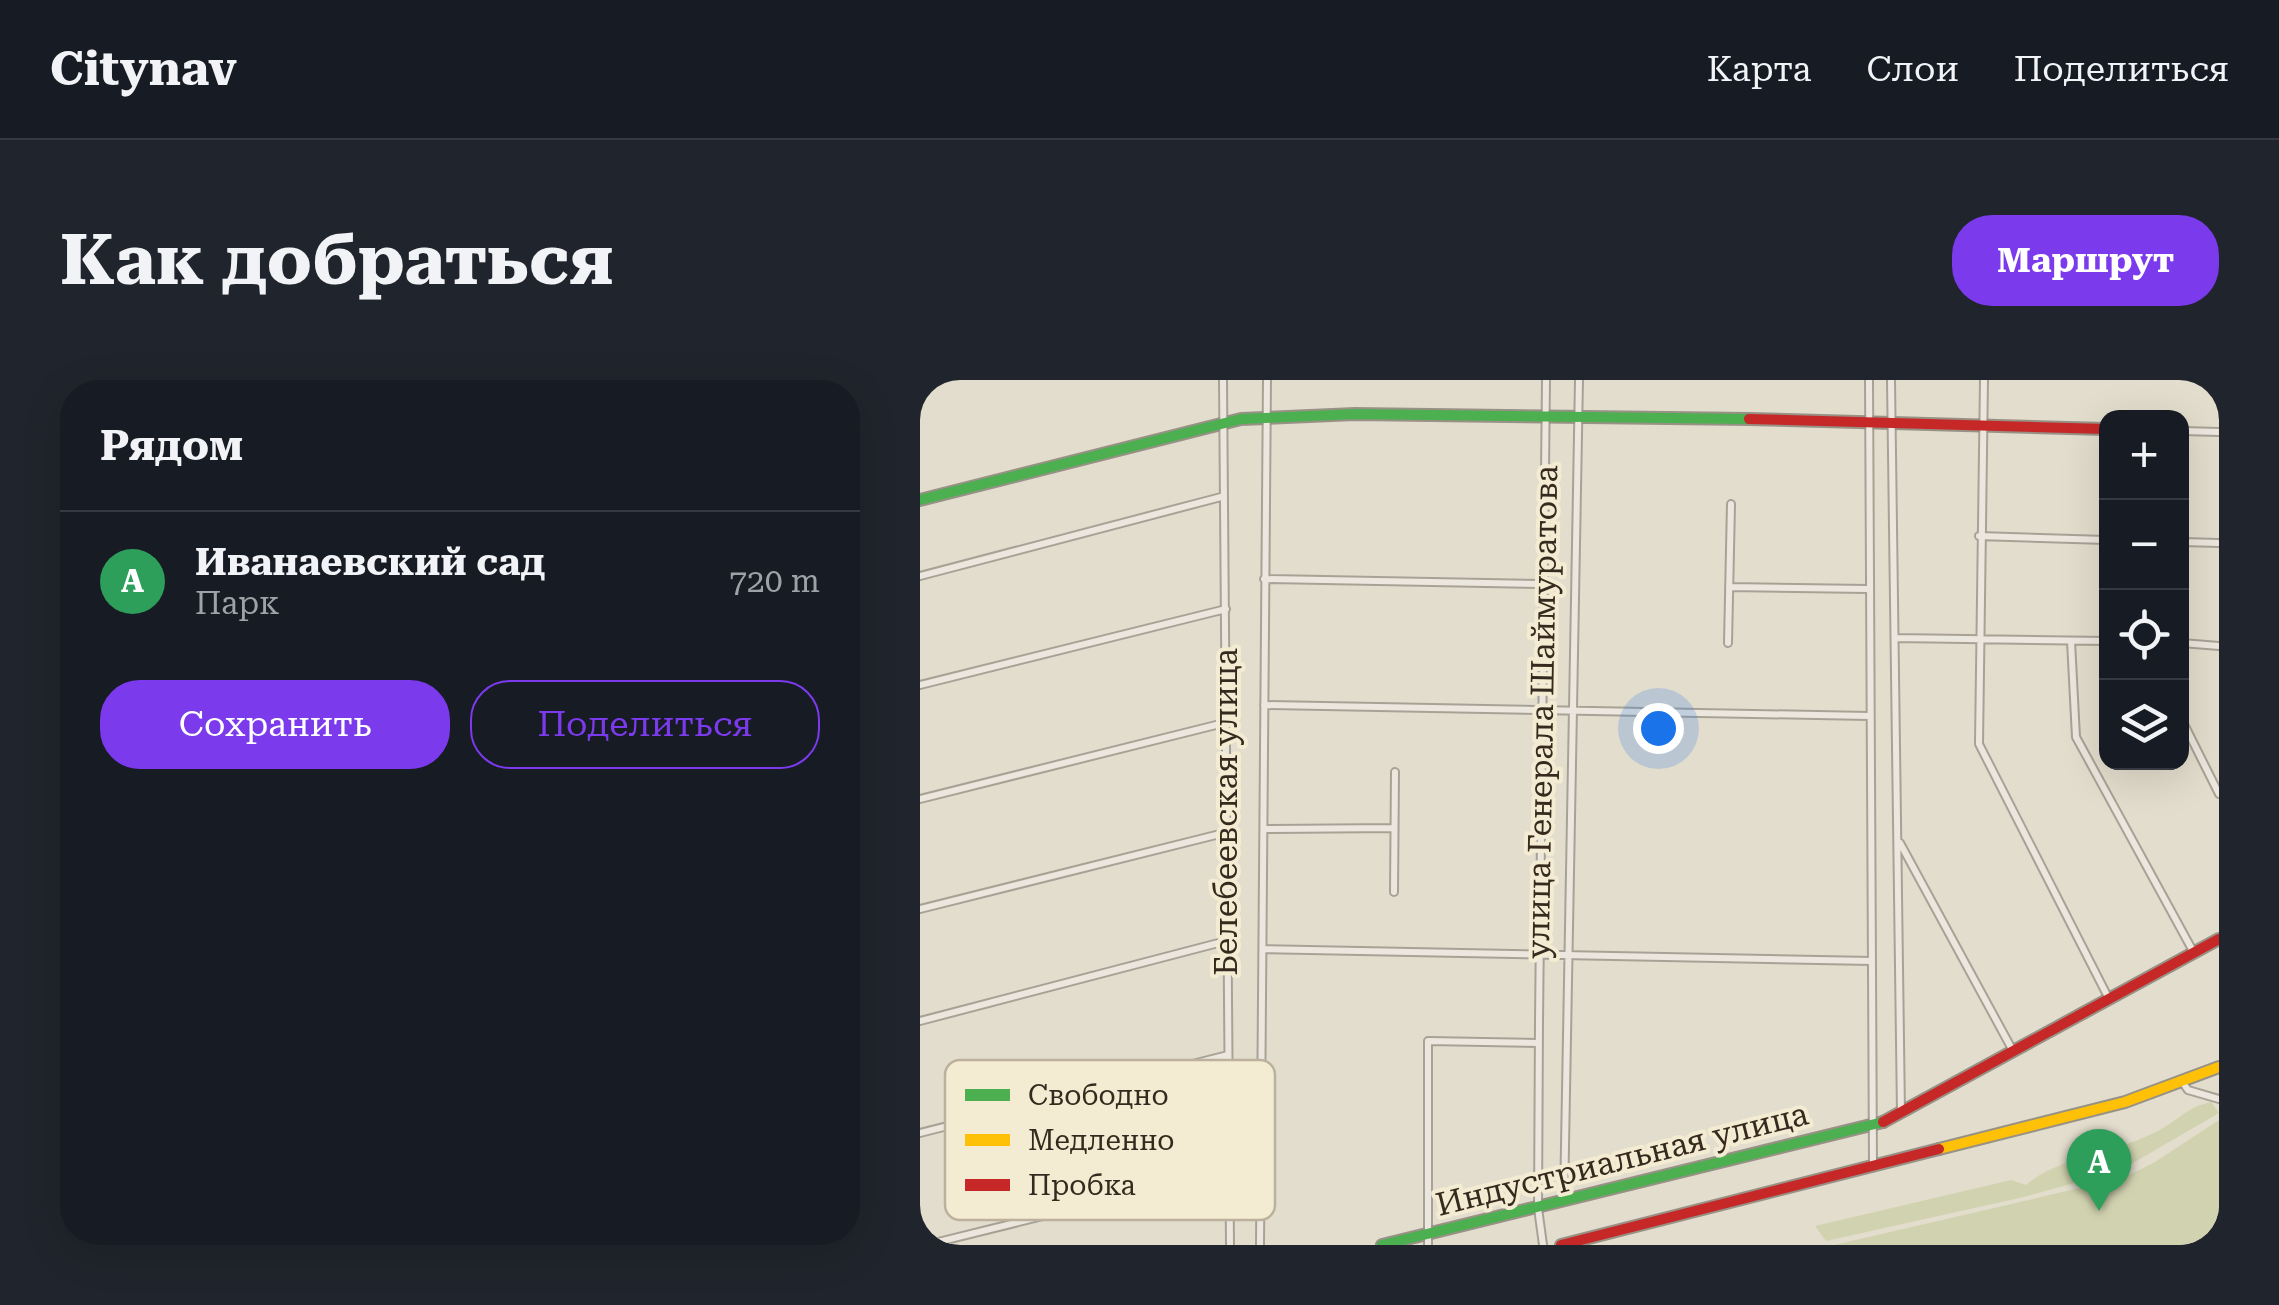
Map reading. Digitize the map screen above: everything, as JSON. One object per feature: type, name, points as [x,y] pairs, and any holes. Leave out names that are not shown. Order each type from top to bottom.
[{"type":"street","name":"Белебеевская улица","points":[[1224,380],[1228,1060]]},
{"type":"street","points":[[1262,1060],[1267,380]]},
{"type":"street","name":"улица Генерала Шаймуратова","points":[[1543,1245],[1538,1208],[1546,380]]},
{"type":"street","points":[[1564,1202],[1579,380]]},
{"type":"street","points":[[1868,380],[1873,1167]]},
{"type":"street","points":[[1891,380],[1901,1115]]},
{"type":"street","points":[[1984,380],[1978,536],[1979,744],[2110,1000]]},
{"type":"street","points":[[920,500],[1267,417],[1398,413],[2099,429]]},
{"type":"street","points":[[2189,431],[2219,432]]},
{"type":"street","points":[[920,576],[1222,497]]},
{"type":"street","points":[[1728,643],[1732,504]]},
{"type":"street","points":[[1978,536],[2099,540]]},
{"type":"street","points":[[2189,542],[2219,544]]},
{"type":"street","points":[[1264,579],[1543,584]]},
{"type":"street","points":[[1729,587],[1868,589]]},
{"type":"street","points":[[920,685],[1226,609]]},
{"type":"street","points":[[1896,638],[2099,641]]},
{"type":"street","points":[[2070,642],[2076,737],[2194,953]]},
{"type":"street","points":[[2189,644],[2219,646]]},
{"type":"street","points":[[1264,705],[1869,716]]},
{"type":"street","points":[[920,799],[1224,722]]},
{"type":"street","points":[[2189,734],[2219,794]]},
{"type":"street","points":[[1394,892],[1395,772]]},
{"type":"street","points":[[1264,828],[1394,828]]},
{"type":"street","points":[[920,909],[1225,833]]},
{"type":"street","points":[[1900,842],[2013,1051]]},
{"type":"street","name":"Индустриальная улица","points":[[1382,1245],[1901,1115],[2219,939]]},
{"type":"street","points":[[920,1021],[1226,941]]},
{"type":"street","points":[[1263,949],[1872,961]]},
{"type":"street","points":[[1428,1245],[1428,1041],[1540,1043]]},
{"type":"street","points":[[1208,1060],[1228,1055]]},
{"type":"street","points":[[1561,1245],[1873,1167],[2183,1082],[2219,1067]]},
{"type":"street","points":[[2183,1082],[2188,1090],[2219,1100]]},
{"type":"street","points":[[920,1133],[945,1127]]},
{"type":"street","points":[[926,1245],[1027,1220]]},
{"type":"street","name":"Белебеевская улица","points":[[1230,1220],[1230,1245]]},
{"type":"street","points":[[1260,1220],[1260,1245]]},
{"type":"green space","points":[[2211,1102],[2219,1113],[2121,1170],[2024,1197],[1826,1241],[1815,1226],[2011,1180],[2026,1185],[2057,1166],[2154,1133],[2190,1110]]},
{"type":"green space","points":[[2219,1120],[2219,1245],[1834,1245],[2123,1178]]},
{"type":"traffic: fast","points":[[920,500],[1241,419],[1355,414],[1749,419]]},
{"type":"traffic: fast","points":[[1382,1245],[1883,1122]]},
{"type":"traffic: slow","points":[[1939,1149],[2125,1102],[2219,1067]]},
{"type":"traffic: jam","points":[[1749,419],[2099,429]]},
{"type":"traffic: jam","points":[[1883,1122],[2219,939]]},
{"type":"traffic: jam","points":[[1561,1245],[1939,1149]]},
{"type":"place","name":"Иванаевский сад","points":[[2099,1211]]}]
